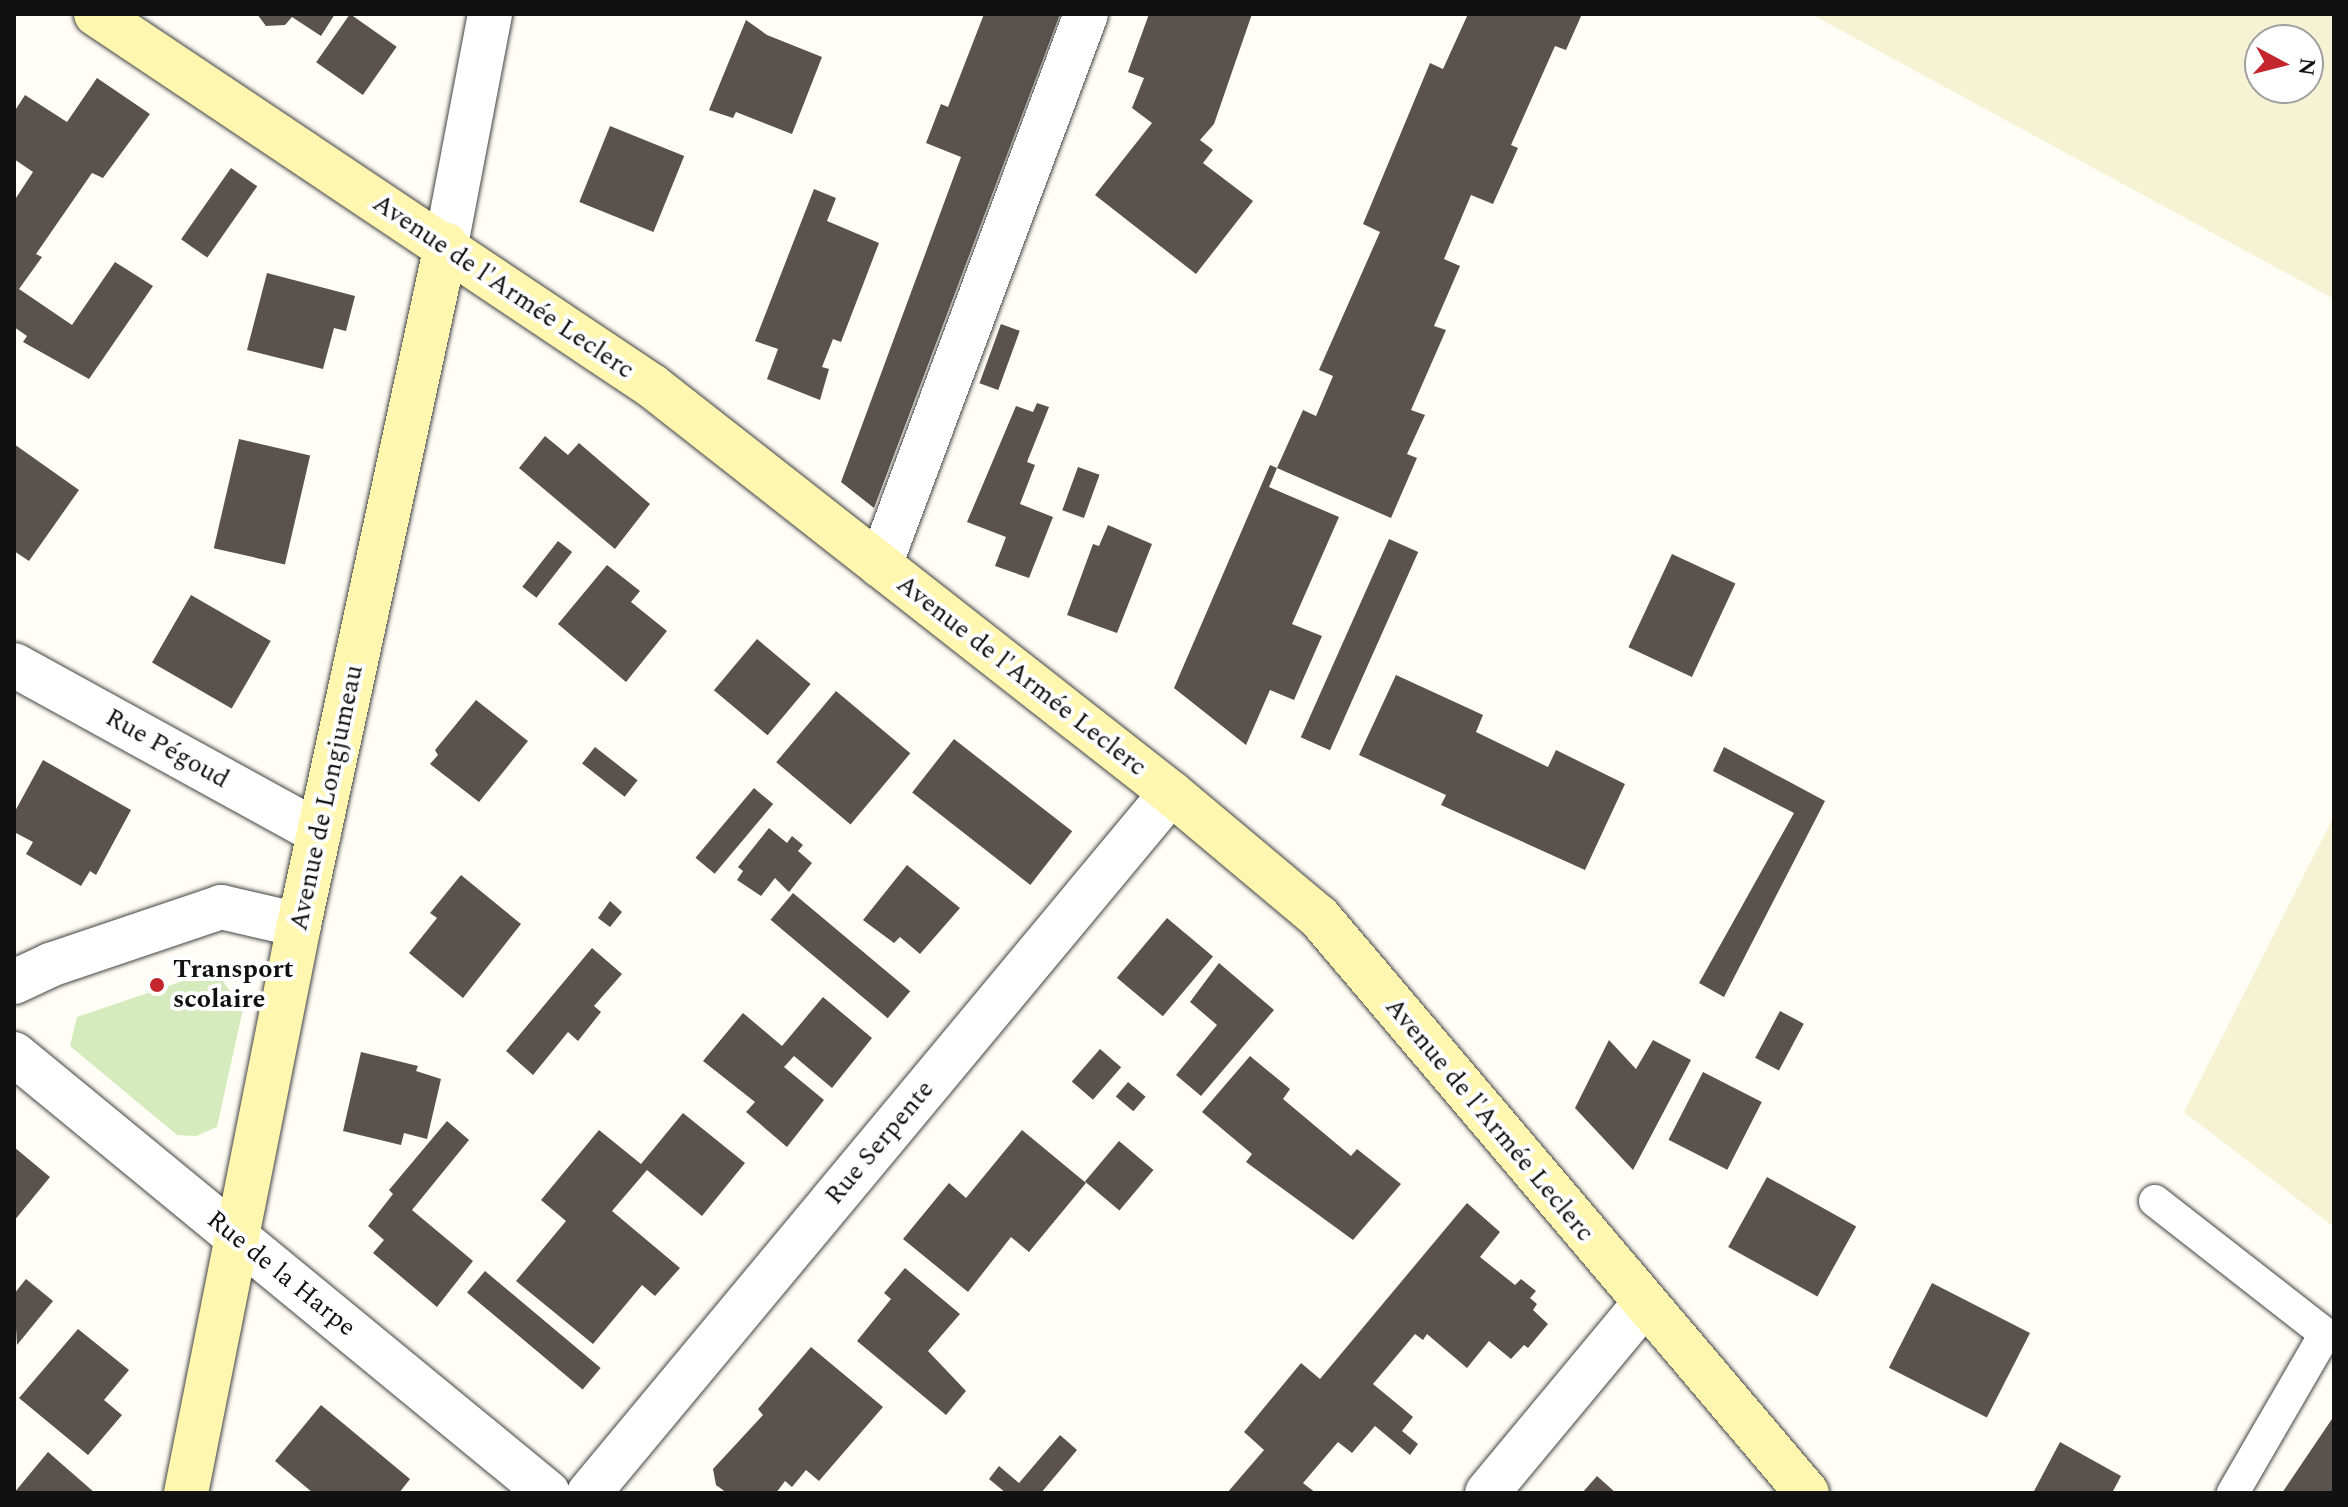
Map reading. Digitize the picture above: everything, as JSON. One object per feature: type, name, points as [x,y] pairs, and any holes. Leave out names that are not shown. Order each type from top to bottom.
[{"type":"street","name":"Avenue de l'Armée Leclerc","points":[[96,14],[330,173],[446,245],[652,386],[1171,793],[1319,917],[1643,1305],[1807,1493]]},
{"type":"street","points":[[446,245],[490,14]]},
{"type":"street","points":[[880,565],[1086,14]]},
{"type":"street","name":"Avenue de Longjumeau","points":[[186,1493],[239,1239],[299,925],[446,245]]},
{"type":"street","name":"Rue Pégoud","points":[[14,665],[319,833]]},
{"type":"street","name":"Rue Serpente","points":[[589,1493],[1171,793]]},
{"type":"street","points":[[14,982],[50,965],[221,907],[299,925]]},
{"type":"street","name":"Rue de la Harpe","points":[[14,1054],[548,1493]]},
{"type":"street","points":[[1487,1493],[1643,1305]]},
{"type":"lane","points":[[2155,1201],[2325,1334],[2233,1493]]},
{"type":"shaded area","points":[[1811,14],[2334,14],[2334,299]]},
{"type":"shaded area","points":[[2334,816],[2334,1227],[2184,1112]]},
{"type":"green space","points":[[215,970],[243,1009],[217,1127],[196,1136],[177,1135],[70,1046],[77,1017]]},
{"type":"building","points":[[257,14],[335,14],[321,36],[292,17],[285,25],[266,26]]},
{"type":"building","points":[[350,14],[397,47],[363,95],[316,62]]},
{"type":"building","points":[[984,14],[1060,14],[874,508],[841,482],[961,157],[926,143],[941,104],[948,107]]},
{"type":"building","points":[[1149,14],[1252,14],[1214,124],[1200,140],[1213,150],[1203,163],[1253,201],[1196,274],[1095,195],[1152,123],[1132,108],[1144,78],[1128,72]]},
{"type":"building","points":[[1468,14],[1582,14],[1566,50],[1555,46],[1511,145],[1518,148],[1493,204],[1471,195],[1444,259],[1460,266],[1434,326],[1446,330],[1411,410],[1425,415],[1407,454],[1417,458],[1391,518],[1277,468],[1303,410],[1316,416],[1333,376],[1319,370],[1380,232],[1363,224],[1430,63],[1443,69]]},
{"type":"building","points":[[746,20],[767,35],[822,57],[792,134],[736,112],[733,118],[709,110]]},
{"type":"building","points":[[97,78],[150,114],[103,178],[92,173],[36,254],[42,257],[19,289],[72,325],[115,262],[153,286],[89,379],[23,342],[27,336],[14,327],[14,201],[33,172],[14,159],[14,112],[25,95],[67,122]]},
{"type":"building","points":[[610,126],[684,156],[653,232],[579,202]]},
{"type":"building","points":[[231,168],[257,186],[207,258],[181,239]]},
{"type":"building","points":[[814,189],[836,198],[827,221],[879,243],[841,342],[833,339],[822,367],[829,369],[820,400],[767,379],[778,349],[755,341]]},
{"type":"building","points":[[267,273],[355,296],[346,331],[334,328],[323,369],[247,350]]},
{"type":"building","points":[[1001,324],[1020,331],[998,390],[979,383]]},
{"type":"building","points":[[1037,403],[1049,407],[1027,462],[1035,465],[1020,504],[1053,517],[1029,578],[995,566],[1006,537],[967,522],[1016,406],[1033,412]]},
{"type":"building","points":[[545,436],[568,455],[579,443],[650,504],[615,549],[519,468]]},
{"type":"building","points":[[239,439],[310,455],[285,565],[214,548]]},
{"type":"building","points":[[14,444],[79,490],[29,561],[14,551]]},
{"type":"building","points":[[1270,465],[1277,468],[1269,487],[1339,517],[1292,624],[1322,636],[1294,700],[1270,690],[1246,745],[1174,688]]},
{"type":"building","points":[[1078,467],[1100,475],[1084,518],[1062,510]]},
{"type":"building","points":[[1108,525],[1152,544],[1117,633],[1067,615],[1093,544],[1099,546]]},
{"type":"building","points":[[1389,539],[1418,552],[1330,750],[1301,737]]},
{"type":"building","points":[[558,541],[572,552],[536,598],[522,587]]},
{"type":"building","points":[[1672,554],[1735,584],[1692,677],[1628,647]]},
{"type":"building","points":[[607,565],[640,591],[631,602],[667,631],[626,682],[558,624]]},
{"type":"building","points":[[191,595],[271,641],[232,709],[152,663]]},
{"type":"building","points":[[757,639],[811,684],[768,735],[714,690]]},
{"type":"building","points":[[1396,675],[1483,715],[1476,732],[1548,767],[1556,750],[1625,784],[1585,870],[1441,805],[1446,795],[1359,755]]},
{"type":"building","points":[[836,691],[910,753],[851,825],[776,762]]},
{"type":"building","points":[[476,700],[528,741],[479,802],[430,764],[438,755],[435,750]]},
{"type":"building","points":[[954,739],[1072,831],[1030,885],[912,793]]},
{"type":"building","points":[[595,747],[638,780],[625,797],[582,764]]},
{"type":"building","points":[[1724,747],[1825,801],[1724,997],[1699,983],[1794,813],[1713,771]]},
{"type":"building","points":[[43,760],[131,810],[96,875],[90,871],[81,886],[26,854],[33,842],[14,832],[14,813]]},
{"type":"building","points":[[754,788],[773,804],[715,874],[696,858]]},
{"type":"building","points":[[769,828],[787,843],[792,836],[803,845],[798,851],[812,863],[789,892],[775,878],[761,896],[737,880],[743,871],[738,867]]},
{"type":"building","points":[[907,865],[960,908],[920,954],[900,937],[894,943],[863,920]]},
{"type":"building","points":[[461,875],[521,924],[463,998],[409,953],[437,918],[430,913]]},
{"type":"building","points":[[793,893],[910,991],[888,1018],[771,920]]},
{"type":"building","points":[[610,901],[622,912],[610,927],[598,918]]},
{"type":"building","points":[[1167,918],[1213,957],[1163,1016],[1117,978]]},
{"type":"building","points":[[592,948],[622,974],[594,1006],[601,1012],[578,1041],[568,1032],[533,1075],[506,1051]]},
{"type":"building","points":[[1219,963],[1274,1010],[1201,1096],[1176,1075],[1217,1025],[1190,1002]]},
{"type":"building","points":[[823,997],[872,1038],[832,1088],[794,1056],[784,1067],[824,1100],[787,1147],[746,1112],[755,1102],[703,1061],[743,1013],[782,1046]]},
{"type":"building","points":[[1780,1011],[1804,1024],[1779,1070],[1755,1058]]},
{"type":"building","points":[[1609,1040],[1636,1069],[1653,1040],[1691,1060],[1633,1170],[1575,1108]]},
{"type":"building","points":[[1100,1049],[1121,1067],[1093,1100],[1072,1081]]},
{"type":"building","points":[[361,1052],[418,1066],[416,1071],[441,1079],[427,1139],[404,1133],[401,1145],[343,1131]]},
{"type":"building","points":[[1250,1056],[1290,1089],[1283,1099],[1351,1156],[1357,1149],[1401,1184],[1353,1240],[1246,1162],[1252,1154],[1202,1112]]},
{"type":"building","points":[[1703,1072],[1762,1102],[1727,1170],[1668,1140]]},
{"type":"building","points":[[1128,1082],[1146,1097],[1133,1111],[1116,1097]]},
{"type":"building","points":[[683,1113],[745,1163],[702,1216],[647,1170],[612,1211],[680,1268],[655,1296],[642,1285],[593,1344],[516,1281],[566,1221],[541,1200],[599,1130],[641,1164]]},
{"type":"building","points":[[447,1121],[469,1140],[412,1210],[473,1261],[437,1307],[373,1253],[384,1240],[368,1226],[393,1194],[389,1190]]},
{"type":"building","points":[[1022,1130],[1086,1183],[1029,1252],[1011,1237],[968,1292],[903,1239],[949,1183],[966,1198]]},
{"type":"building","points":[[1119,1141],[1153,1170],[1119,1211],[1085,1182]]},
{"type":"building","points":[[14,1147],[50,1177],[14,1221]]},
{"type":"building","points":[[1767,1177],[1856,1226],[1817,1296],[1728,1247]]},
{"type":"building","points":[[1467,1203],[1500,1232],[1480,1257],[1515,1285],[1521,1279],[1536,1291],[1530,1298],[1537,1304],[1533,1310],[1548,1324],[1528,1348],[1524,1345],[1511,1359],[1489,1341],[1467,1368],[1427,1334],[1423,1340],[1415,1334],[1373,1384],[1413,1417],[1402,1431],[1418,1444],[1410,1455],[1375,1426],[1352,1453],[1338,1442],[1303,1483],[1316,1493],[1227,1493],[1264,1450],[1244,1432],[1301,1363],[1320,1379]]},
{"type":"building","points":[[905,1268],[960,1314],[928,1351],[966,1391],[946,1415],[857,1341],[891,1299],[884,1293]]},
{"type":"building","points":[[485,1271],[601,1368],[583,1390],[467,1292]]},
{"type":"building","points":[[26,1279],[53,1301],[17,1345],[14,1294]]},
{"type":"building","points":[[1932,1283],[2030,1333],[1987,1418],[1889,1368]]},
{"type":"building","points":[[78,1329],[129,1370],[104,1400],[122,1415],[88,1455],[19,1398]]},
{"type":"building","points":[[811,1347],[883,1407],[819,1481],[806,1470],[792,1487],[785,1481],[776,1493],[727,1493],[716,1485],[713,1469],[763,1415],[758,1409]]},
{"type":"building","points":[[321,1405],[410,1479],[399,1493],[313,1493],[275,1461]]},
{"type":"building","points":[[2334,1416],[2334,1493],[2282,1493]]},
{"type":"building","points":[[1060,1435],[1077,1450],[1041,1493],[1006,1493],[989,1479],[999,1466],[1019,1483]]},
{"type":"building","points":[[2060,1442],[2121,1476],[2112,1493],[2033,1493]]},
{"type":"building","points":[[48,1452],[95,1493],[14,1493]]},
{"type":"building","points":[[1597,1476],[1616,1493],[1582,1493]]},
{"type":"place","name":"Transport scolaire","points":[[157,985]]}]
